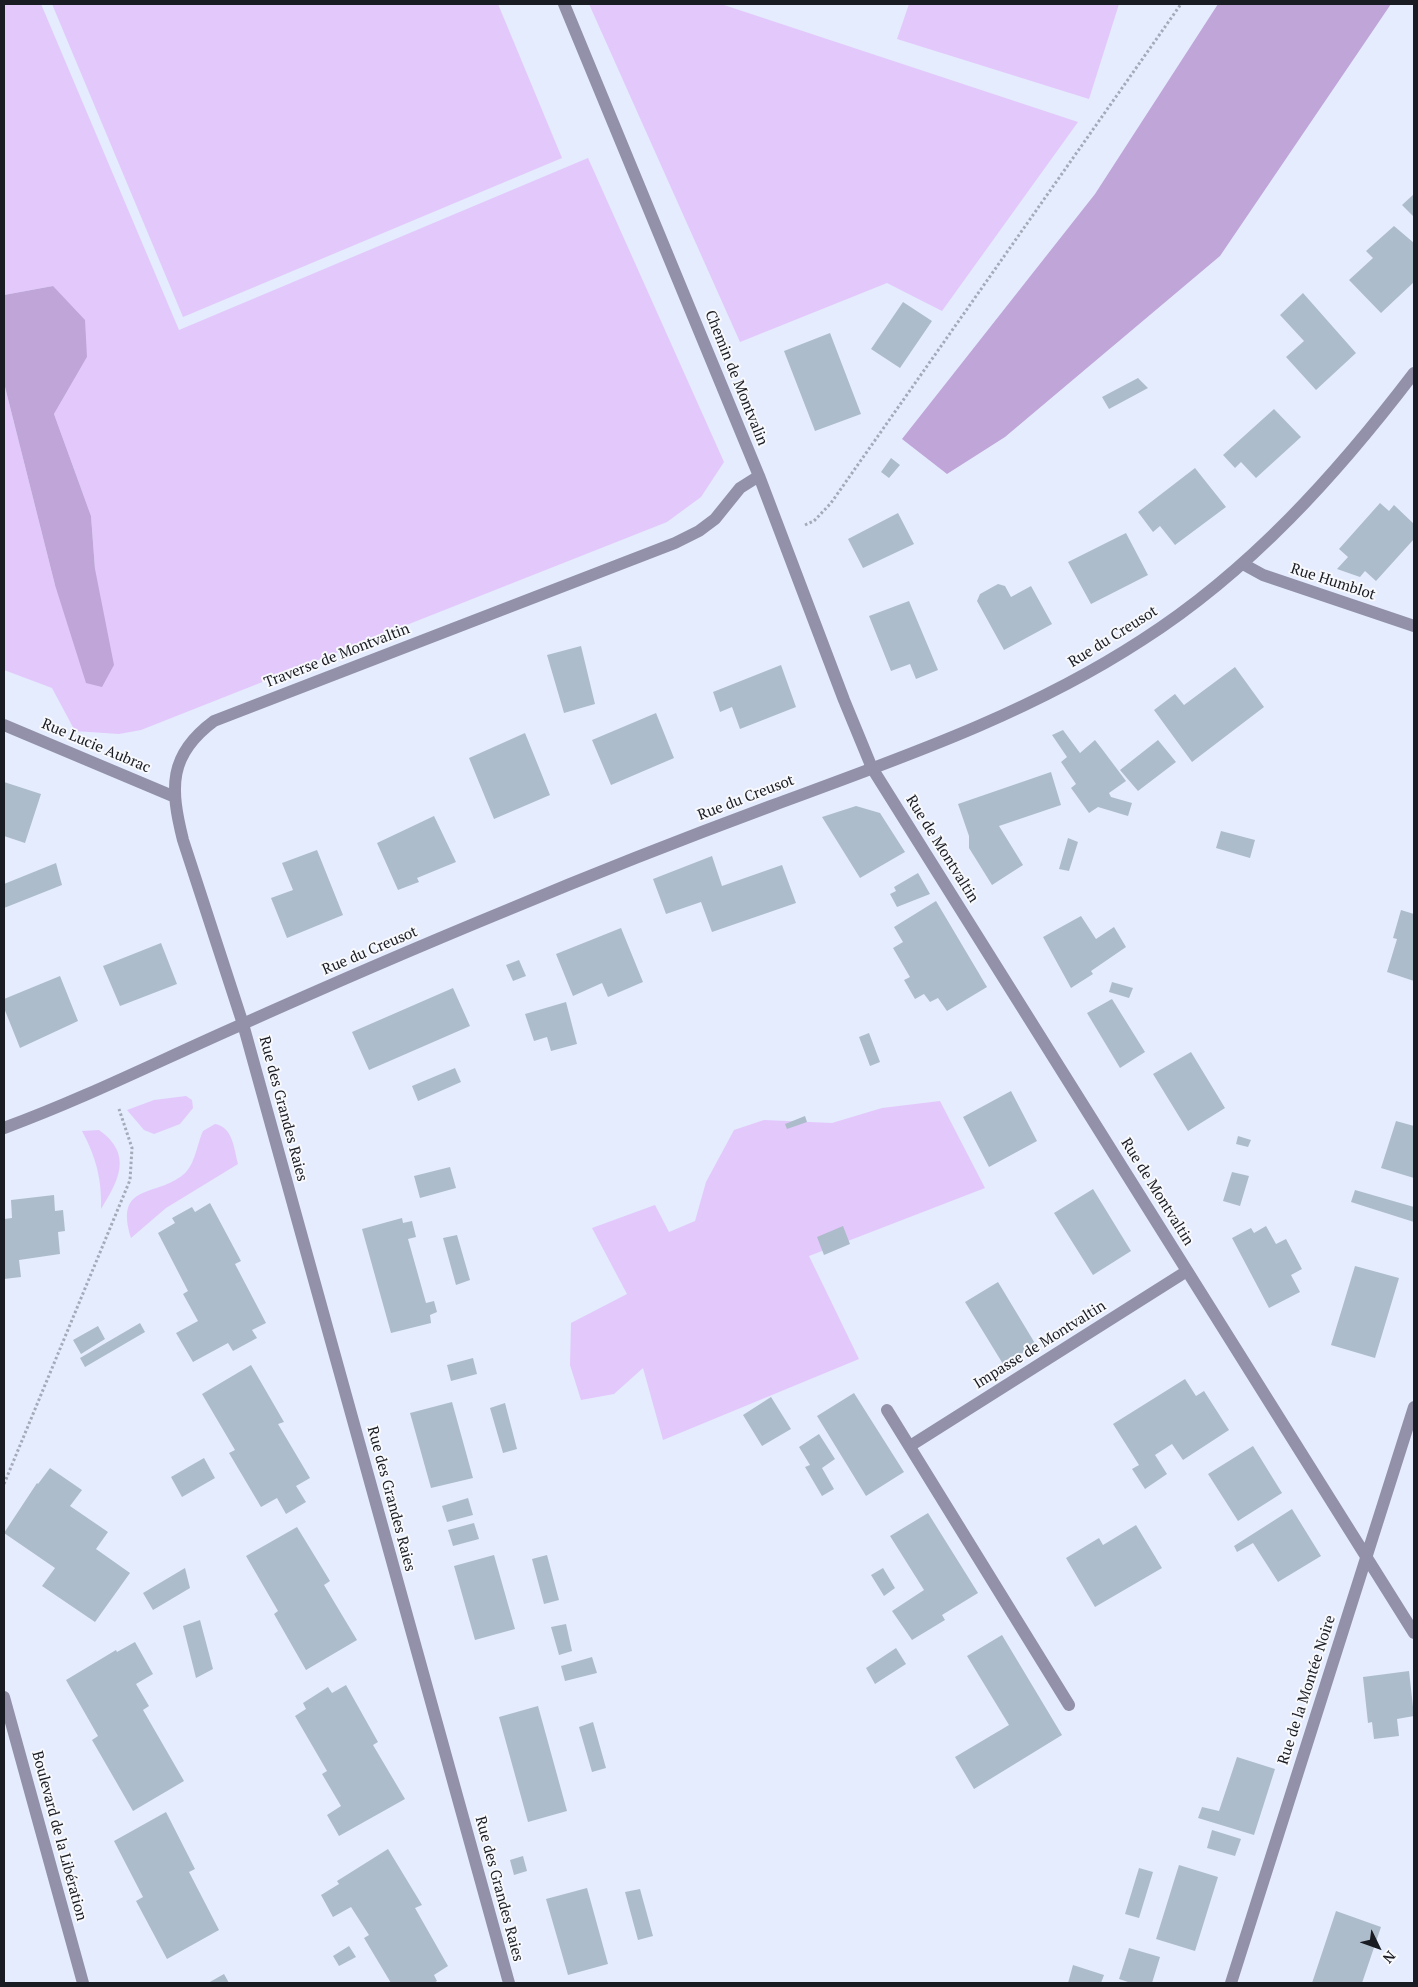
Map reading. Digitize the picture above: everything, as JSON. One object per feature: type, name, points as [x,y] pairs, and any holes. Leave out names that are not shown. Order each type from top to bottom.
[{"type":"street","name":"Chemin de Montvalin","points":[[564,4],[759,476],[872,768]]},
{"type":"street","name":"Rue du Creusot","points":[[4,1128],[242,1024],[636,857],[938,744],[996,719],[1089,673],[1145,639],[1200,599],[1243,564],[1290,520],[1336,470],[1414,373]]},
{"type":"street","name":"Traverse de Montvaltin","points":[[242,1024],[183,840],[175,797],[178,762],[187,745],[214,722],[675,543],[699,531],[715,519],[740,488],[759,476]]},
{"type":"street","name":"Rue Humblot","points":[[1243,564],[1263,575],[1414,626]]},
{"type":"street","name":"Rue Lucie Aubrac","points":[[4,725],[175,797]]},
{"type":"street","name":"Rue de Montvaltin","points":[[872,768],[1414,1633]]},
{"type":"street","name":"Rue des Grandes Raies","points":[[242,1024],[508,1983]]},
{"type":"street","name":"Impasse de Montvaltin","points":[[910,1446],[1187,1271]]},
{"type":"street","name":"Rue de la Montée Noire","points":[[1231,1983],[1414,1407]]},
{"type":"street","points":[[887,1410],[1068,1705]]},
{"type":"street","name":"Boulevard de la Libération","points":[[4,1697],[83,1983]]},
{"type":"path","points":[[780,533],[814,522],[831,503],[1181,4]]},
{"type":"path","points":[[4,1484],[130,1180],[132,1148],[118,1110],[126,1106]]},
{"type":"shaded area","points":[[4,4],[41,4],[179,330],[588,158],[724,462],[701,497],[667,522],[141,730],[119,734],[75,731],[52,688],[4,670],[4,383],[55,585],[95,569],[91,516],[54,414],[87,357],[53,286],[4,295]]},
{"type":"shaded area","points":[[52,4],[498,4],[562,158],[183,317]]},
{"type":"shaded area","points":[[589,4],[721,4],[1078,122],[942,311],[887,283],[740,342]]},
{"type":"shaded area","points":[[909,4],[1119,4],[1089,99],[897,39]]},
{"type":"shaded area","points":[[1218,4],[1391,4],[1220,256],[1005,437],[947,474],[902,439],[1095,194]]},
{"type":"shaded area","points":[[53,286],[85,320],[87,357],[54,414],[91,516],[95,569],[114,665],[102,687],[86,683],[55,585],[4,383],[4,295]]},
{"type":"shaded area","points":[[186,1096],[192,1100],[193,1108],[180,1124],[154,1134],[144,1130],[127,1110],[154,1100]]},
{"type":"shaded area","points":[[940,1101],[985,1188],[809,1256],[859,1359],[663,1440],[643,1368],[614,1394],[581,1400],[570,1365],[571,1323],[627,1294],[592,1228],[655,1205],[669,1232],[695,1221],[706,1182],[734,1130],[764,1120],[832,1123],[882,1108]]},
{"type":"shaded area","points":[[215,1124],[226,1129],[229,1134],[238,1164],[166,1208],[131,1238],[127,1220],[128,1208],[133,1199],[184,1174],[191,1165],[203,1131]]},
{"type":"shaded area","points":[[99,1130],[110,1139],[116,1148],[120,1168],[113,1188],[101,1209],[97,1168],[82,1131]]},
{"type":"building","points":[[1414,194],[1414,217],[1402,205]]},
{"type":"building","points":[[1394,226],[1414,243],[1414,282],[1381,313],[1349,280],[1373,258],[1366,251]]},
{"type":"building","points":[[1303,293],[1356,353],[1316,390],[1286,357],[1304,341],[1280,315]]},
{"type":"building","points":[[903,302],[932,321],[900,368],[871,349]]},
{"type":"building","points":[[830,333],[861,414],[815,431],[784,351]]},
{"type":"building","points":[[1138,378],[1148,388],[1109,409],[1102,397]]},
{"type":"building","points":[[1274,409],[1301,437],[1256,478],[1241,462],[1235,468],[1223,455]]},
{"type":"building","points":[[891,458],[900,465],[889,478],[881,472]]},
{"type":"building","points":[[1195,468],[1226,507],[1175,545],[1160,526],[1153,532],[1138,512]]},
{"type":"building","points":[[1380,503],[1389,511],[1394,505],[1414,524],[1414,539],[1376,581],[1365,571],[1360,577],[1337,569],[1348,557],[1339,549]]},
{"type":"building","points":[[898,513],[914,544],[863,568],[848,539]]},
{"type":"building","points":[[1126,533],[1148,575],[1091,604],[1068,562]]},
{"type":"building","points":[[998,584],[1005,586],[1011,597],[1031,586],[1052,624],[1004,650],[977,601],[980,594]]},
{"type":"building","points":[[909,601],[938,670],[916,679],[910,664],[891,671],[869,616]]},
{"type":"building","points":[[581,646],[595,704],[564,713],[547,655]]},
{"type":"building","points":[[781,665],[796,707],[740,729],[732,707],[720,712],[713,692]]},
{"type":"building","points":[[1235,667],[1264,707],[1192,762],[1154,710],[1175,694],[1184,705]]},
{"type":"building","points":[[656,713],[674,758],[611,785],[592,740]]},
{"type":"building","points":[[1063,730],[1080,753],[1095,740],[1102,749],[1126,781],[1109,793],[1111,797],[1132,803],[1128,816],[1098,807],[1089,813],[1071,788],[1076,784],[1061,762],[1067,757],[1052,735]]},
{"type":"building","points":[[525,733],[550,795],[494,819],[469,758]]},
{"type":"building","points":[[1158,740],[1176,762],[1138,791],[1120,770]]},
{"type":"building","points":[[1051,772],[1061,805],[999,826],[1023,865],[992,885],[969,848],[969,836],[958,804]]},
{"type":"building","points":[[4,782],[41,794],[25,843],[4,836]]},
{"type":"building","points":[[856,806],[880,813],[905,852],[860,878],[822,817]]},
{"type":"building","points":[[434,816],[456,862],[417,878],[419,882],[398,890],[377,843]]},
{"type":"building","points":[[1221,831],[1255,840],[1250,858],[1216,848]]},
{"type":"building","points":[[1068,838],[1078,842],[1069,871],[1059,869]]},
{"type":"building","points":[[317,850],[343,915],[287,938],[271,898],[293,890],[282,863]]},
{"type":"building","points":[[712,856],[722,886],[782,865],[796,903],[712,932],[701,902],[666,914],[653,879]]},
{"type":"building","points":[[56,863],[62,885],[4,908],[4,884]]},
{"type":"building","points":[[918,873],[930,894],[897,907],[890,894],[896,891],[894,887]]},
{"type":"building","points":[[936,901],[987,987],[947,1011],[938,998],[930,1002],[924,994],[915,999],[904,980],[910,977],[893,948],[903,942],[894,927]]},
{"type":"building","points":[[1401,910],[1414,914],[1414,981],[1387,972],[1397,939],[1393,938]]},
{"type":"building","points":[[1081,916],[1096,939],[1114,927],[1126,947],[1091,971],[1093,974],[1071,988],[1043,937]]},
{"type":"building","points":[[621,928],[643,982],[608,997],[602,983],[573,996],[556,954]]},
{"type":"building","points":[[161,943],[177,984],[120,1006],[103,966]]},
{"type":"building","points":[[519,960],[526,976],[513,981],[506,965]]},
{"type":"building","points":[[60,976],[78,1021],[20,1048],[4,1008],[4,999]]},
{"type":"building","points":[[1112,982],[1133,988],[1129,998],[1109,992]]},
{"type":"building","points":[[453,988],[470,1026],[369,1070],[352,1032]]},
{"type":"building","points":[[1112,999],[1145,1052],[1120,1068],[1087,1013]]},
{"type":"building","points":[[566,1002],[577,1044],[551,1051],[547,1037],[534,1041],[525,1014]]},
{"type":"building","points":[[869,1033],[880,1062],[870,1066],[859,1037]]},
{"type":"building","points":[[1191,1052],[1225,1108],[1188,1131],[1153,1074]]},
{"type":"building","points":[[455,1068],[461,1082],[418,1101],[412,1086]]},
{"type":"building","points":[[1011,1091],[1037,1141],[989,1167],[963,1117]]},
{"type":"building","points":[[805,1116],[807,1122],[787,1129],[785,1124]]},
{"type":"building","points":[[1396,1121],[1414,1126],[1414,1178],[1381,1168]]},
{"type":"building","points":[[1238,1136],[1251,1140],[1248,1147],[1236,1144]]},
{"type":"building","points":[[450,1167],[456,1188],[420,1198],[414,1176]]},
{"type":"building","points":[[1232,1172],[1249,1176],[1240,1206],[1223,1201]]},
{"type":"building","points":[[1093,1189],[1131,1251],[1093,1275],[1054,1213]]},
{"type":"building","points":[[1355,1190],[1414,1207],[1414,1222],[1351,1202]]},
{"type":"building","points":[[54,1195],[55,1211],[63,1210],[65,1231],[58,1232],[60,1254],[19,1260],[21,1277],[4,1279],[4,1219],[12,1218],[11,1200]]},
{"type":"building","points":[[210,1203],[241,1261],[235,1264],[266,1323],[252,1330],[257,1338],[233,1351],[228,1343],[193,1362],[176,1333],[198,1321],[183,1294],[188,1291],[158,1233],[175,1223],[172,1218],[192,1207],[195,1212]]},
{"type":"building","points":[[402,1218],[403,1223],[412,1221],[416,1237],[408,1239],[426,1303],[434,1301],[437,1312],[430,1315],[431,1323],[391,1333],[362,1229]]},
{"type":"building","points":[[843,1226],[850,1244],[824,1255],[817,1237]]},
{"type":"building","points":[[1266,1226],[1276,1244],[1286,1239],[1302,1269],[1291,1275],[1300,1292],[1269,1308],[1232,1238],[1251,1228],[1254,1233]]},
{"type":"building","points":[[457,1235],[470,1280],[456,1285],[443,1238]]},
{"type":"building","points":[[1355,1266],[1399,1278],[1375,1358],[1331,1345]]},
{"type":"building","points":[[998,1282],[1036,1345],[1003,1364],[965,1302]]},
{"type":"building","points":[[140,1323],[145,1332],[85,1367],[80,1358]]},
{"type":"building","points":[[98,1326],[105,1339],[81,1354],[73,1340]]},
{"type":"building","points":[[473,1358],[477,1374],[451,1381],[447,1365]]},
{"type":"building","points":[[251,1365],[284,1422],[278,1424],[310,1478],[296,1486],[306,1502],[286,1514],[277,1498],[261,1507],[229,1453],[235,1450],[202,1394]]},
{"type":"building","points":[[1185,1379],[1196,1396],[1204,1391],[1229,1430],[1183,1460],[1172,1444],[1155,1455],[1167,1474],[1145,1489],[1132,1469],[1139,1465],[1113,1424]]},
{"type":"building","points":[[854,1393],[904,1472],[866,1496],[817,1416]]},
{"type":"building","points":[[771,1397],[791,1429],[762,1446],[743,1415]]},
{"type":"building","points":[[452,1402],[473,1478],[431,1488],[410,1413]]},
{"type":"building","points":[[505,1403],[517,1449],[503,1453],[490,1408]]},
{"type":"building","points":[[819,1434],[835,1459],[822,1468],[834,1489],[822,1496],[805,1467],[810,1465],[799,1447]]},
{"type":"building","points":[[1253,1446],[1282,1493],[1238,1521],[1208,1474]]},
{"type":"building","points":[[204,1458],[215,1478],[182,1497],[171,1477]]},
{"type":"building","points":[[50,1468],[82,1490],[70,1506],[108,1532],[96,1549],[130,1573],[95,1622],[42,1586],[55,1568],[4,1533],[37,1483]]},
{"type":"building","points":[[468,1498],[473,1515],[447,1522],[442,1506]]},
{"type":"building","points":[[1292,1509],[1321,1556],[1278,1582],[1253,1543],[1237,1552],[1234,1546]]},
{"type":"building","points":[[928,1513],[978,1593],[942,1615],[945,1620],[912,1640],[892,1611],[924,1590],[890,1536]]},
{"type":"building","points":[[474,1523],[479,1539],[453,1546],[448,1530]]},
{"type":"building","points":[[1136,1525],[1162,1568],[1095,1607],[1066,1558],[1099,1538],[1103,1545]]},
{"type":"building","points":[[297,1527],[330,1581],[324,1585],[357,1640],[306,1670],[274,1614],[278,1611],[246,1556]]},
{"type":"building","points":[[494,1555],[515,1629],[475,1640],[454,1566]]},
{"type":"building","points":[[547,1555],[559,1600],[544,1604],[532,1559]]},
{"type":"building","points":[[185,1568],[190,1588],[153,1610],[143,1593]]},
{"type":"building","points":[[883,1568],[895,1588],[884,1596],[871,1575]]},
{"type":"building","points":[[200,1620],[213,1669],[196,1678],[183,1626]]},
{"type":"building","points":[[566,1624],[572,1651],[559,1655],[551,1627]]},
{"type":"building","points":[[1002,1635],[1062,1735],[974,1789],[955,1757],[1009,1725],[967,1656]]},
{"type":"building","points":[[135,1642],[153,1674],[136,1684],[149,1706],[143,1710],[184,1781],[133,1811],[92,1740],[98,1736],[66,1680],[116,1650],[117,1652]]},
{"type":"building","points":[[896,1648],[906,1664],[875,1684],[866,1668]]},
{"type":"building","points":[[592,1657],[597,1673],[565,1681],[561,1666]]},
{"type":"building","points":[[1409,1671],[1414,1716],[1397,1719],[1399,1736],[1374,1739],[1372,1722],[1368,1723],[1363,1677]]},
{"type":"building","points":[[346,1685],[378,1742],[373,1745],[405,1799],[339,1836],[327,1815],[341,1806],[322,1774],[327,1771],[295,1716],[306,1709],[303,1703],[328,1687],[332,1693]]},
{"type":"building","points":[[538,1706],[567,1811],[528,1822],[499,1717]]},
{"type":"building","points":[[593,1722],[606,1768],[592,1772],[579,1727]]},
{"type":"building","points":[[1237,1757],[1275,1769],[1254,1835],[1198,1818],[1202,1807],[1219,1811]]},
{"type":"building","points":[[166,1812],[195,1869],[189,1872],[219,1930],[167,1959],[136,1901],[143,1897],[114,1841]]},
{"type":"building","points":[[1212,1830],[1241,1839],[1235,1856],[1207,1848]]},
{"type":"building","points":[[388,1849],[422,1905],[415,1908],[448,1966],[434,1975],[437,1981],[434,1983],[391,1983],[364,1938],[369,1935],[351,1907],[333,1917],[321,1895],[339,1884],[337,1881]]},
{"type":"building","points":[[523,1856],[527,1871],[514,1875],[510,1860]]},
{"type":"building","points":[[1179,1865],[1218,1877],[1195,1951],[1156,1939]]},
{"type":"building","points":[[1139,1868],[1153,1872],[1139,1918],[1125,1914]]},
{"type":"building","points":[[587,1888],[608,1964],[568,1975],[546,1899]]},
{"type":"building","points":[[640,1889],[653,1936],[638,1940],[625,1892]]},
{"type":"building","points":[[1336,1911],[1381,1927],[1362,1983],[1312,1983]]},
{"type":"building","points":[[349,1946],[356,1957],[339,1966],[333,1956]]},
{"type":"building","points":[[1129,1948],[1160,1957],[1152,1983],[1131,1983],[1119,1979]]},
{"type":"building","points":[[1073,1965],[1104,1975],[1101,1983],[1068,1983]]},
{"type":"building","points":[[224,1974],[229,1983],[208,1983]]}]
